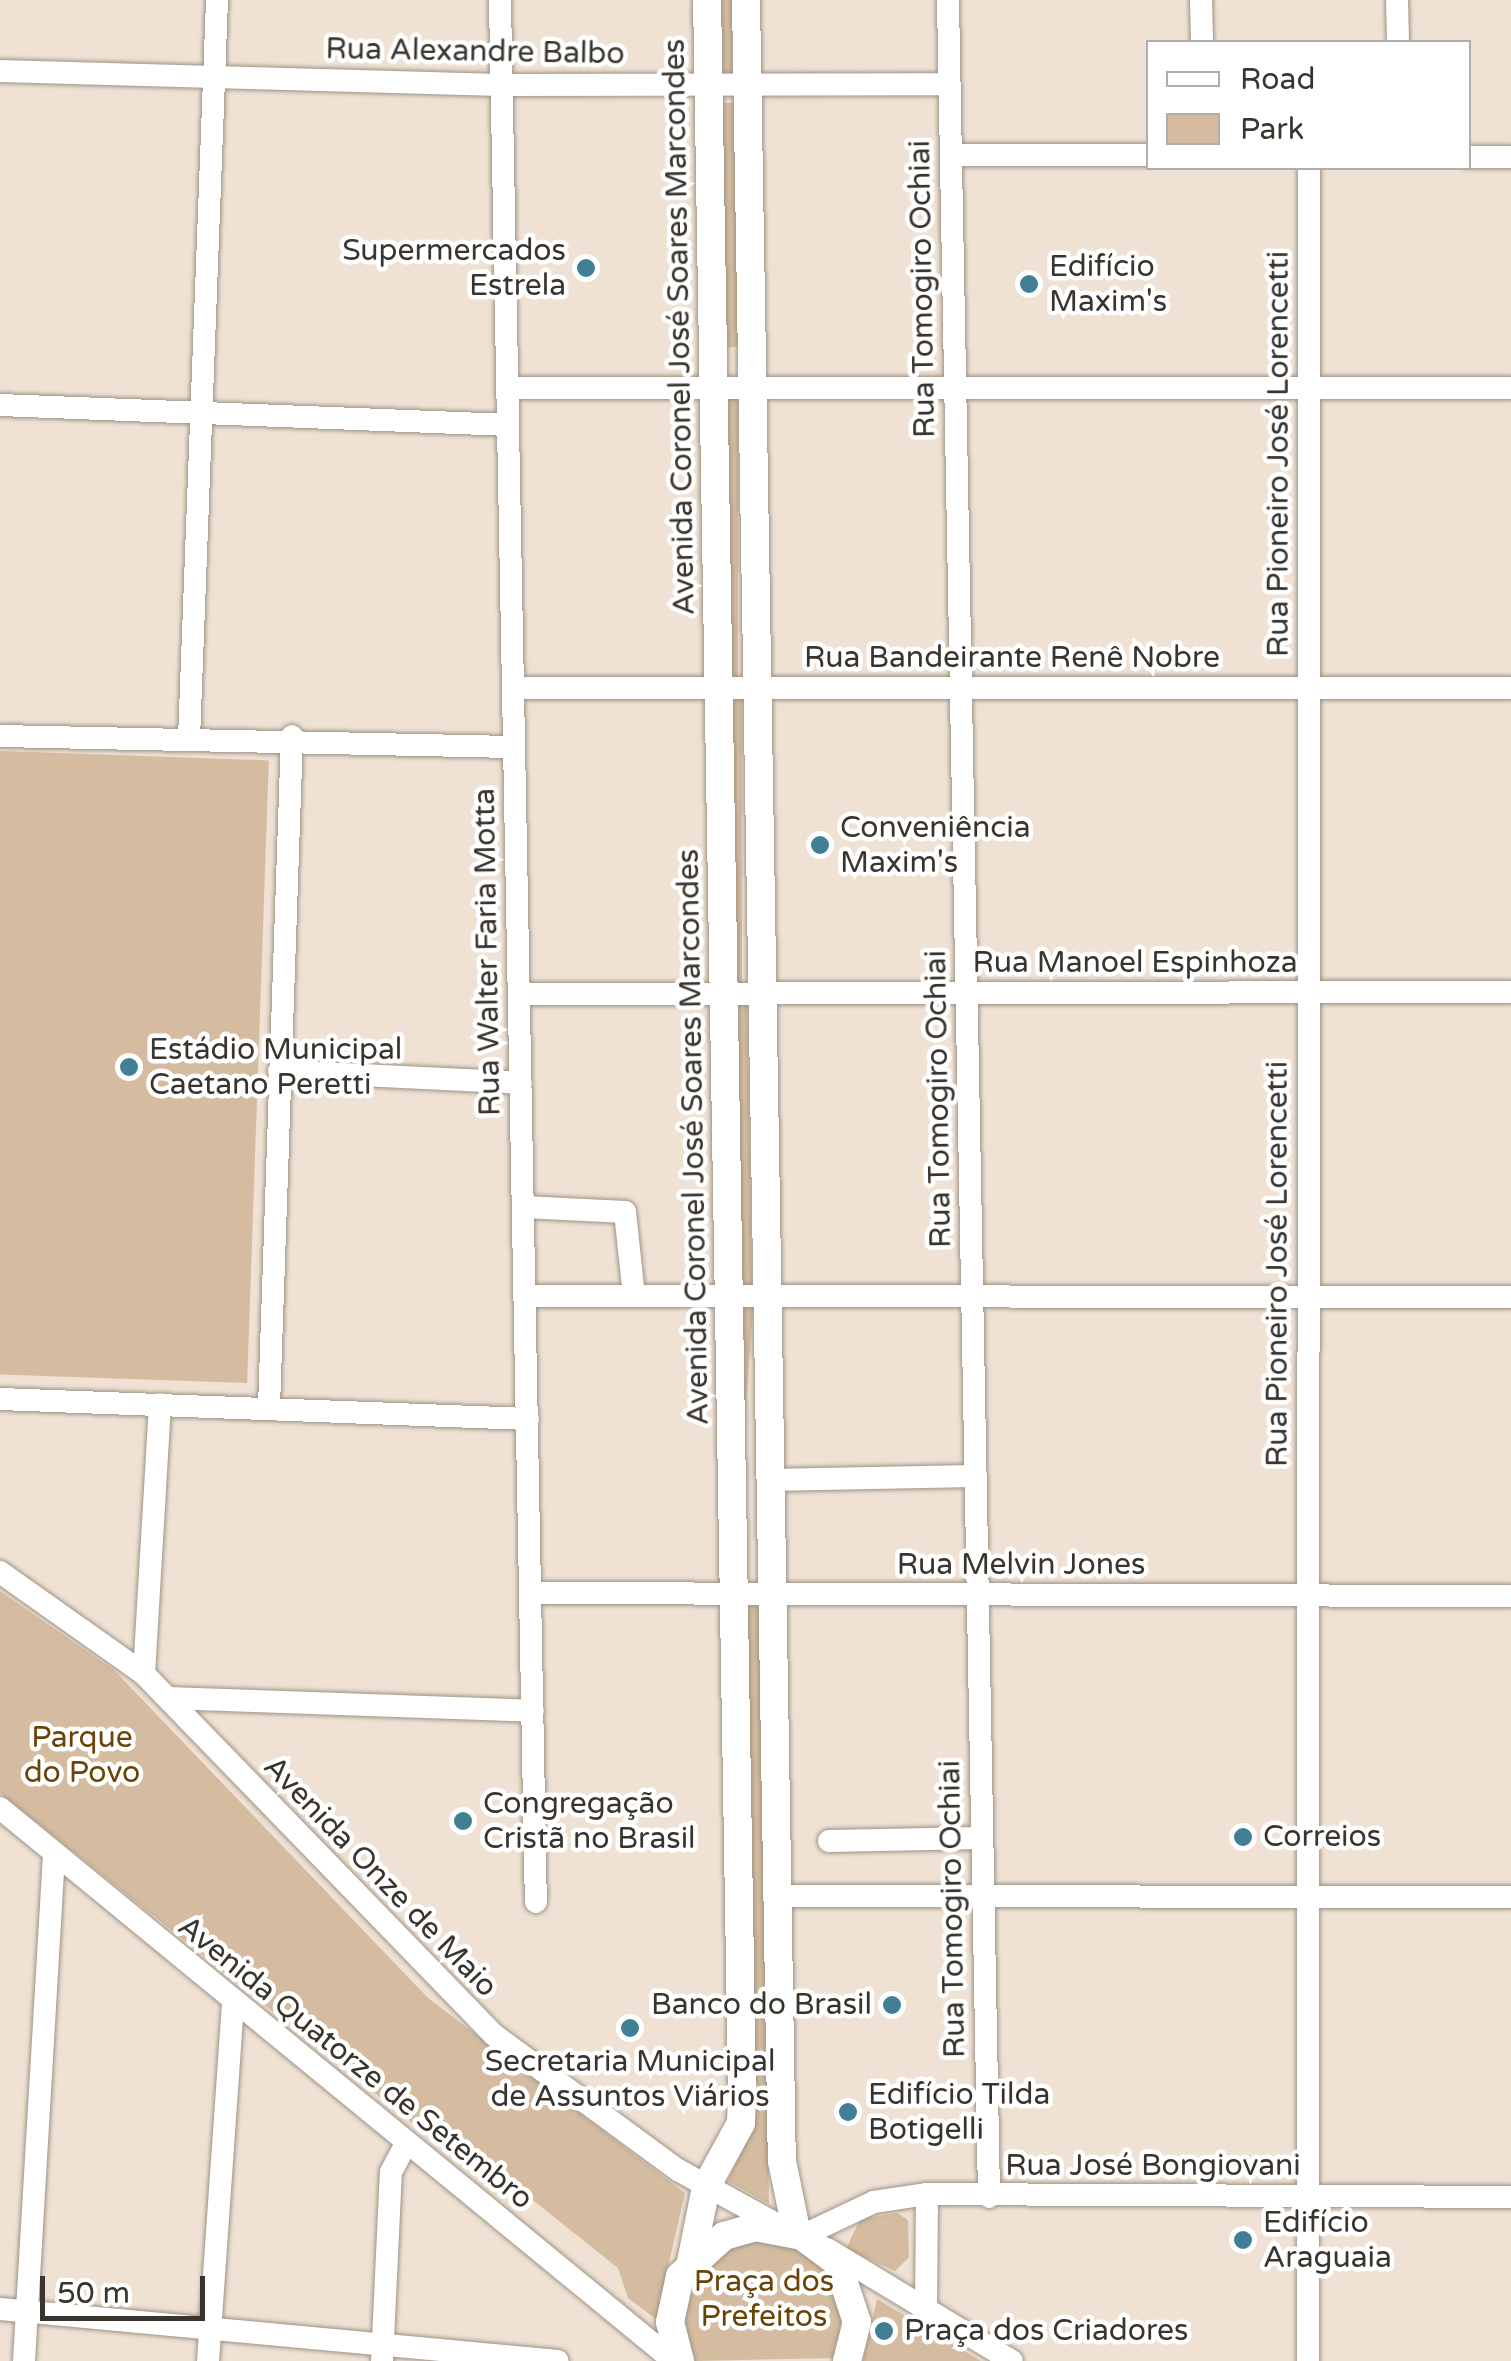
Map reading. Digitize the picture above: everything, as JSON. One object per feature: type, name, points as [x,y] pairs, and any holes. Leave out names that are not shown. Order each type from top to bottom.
[{"type":"main road","name":"Avenida Coronel José Soares Marcondes","points":[[677,2361],[670,2322],[691,2262],[706,2187],[742,2123],[707,0]]},
{"type":"main road","points":[[746,0],[750,84],[752,688],[782,2161],[800,2235],[852,2290],[858,2322],[847,2361]]},
{"type":"main road","points":[[691,2262],[724,2236],[800,2235]]},
{"type":"street","points":[[190,739],[217,0]]},
{"type":"street","name":"Rua Walter Faria Motta","points":[[500,0],[536,1902]]},
{"type":"street","name":"Rua Tomogiro Ochiai","points":[[948,0],[989,2197]]},
{"type":"street","points":[[1200,0],[1202,40]]},
{"type":"street","points":[[1398,0],[1398,40]]},
{"type":"street","name":"Rua Alexandre Balbo","points":[[0,70],[502,85],[950,84]]},
{"type":"street","points":[[951,155],[1146,155]]},
{"type":"street","points":[[1471,157],[1511,157]]},
{"type":"street","name":"Rua Pioneiro José Lorencetti","points":[[1308,2361],[1309,170]]},
{"type":"street","points":[[508,388],[1511,388]]},
{"type":"street","points":[[0,405],[508,424]]},
{"type":"street","name":"Rua Bandeirante Renê Nobre","points":[[514,688],[1511,688]]},
{"type":"street","points":[[0,736],[292,736],[514,746]]},
{"type":"street","points":[[269,1406],[292,736]]},
{"type":"street","name":"Rua Manoel Espinhoza","points":[[519,994],[1511,992]]},
{"type":"street","points":[[279,1071],[521,1084]]},
{"type":"street","points":[[524,1207],[625,1212],[634,1296]]},
{"type":"street","points":[[526,1296],[1511,1297]]},
{"type":"street","points":[[0,1399],[269,1406],[528,1419]]},
{"type":"street","points":[[144,1674],[160,1404]]},
{"type":"street","points":[[768,1480],[976,1476]]},
{"type":"street","name":"Avenida Onze de Maio","points":[[0,1572],[144,1674],[426,1976],[545,2076],[706,2187],[800,2235],[1012,2361]]},
{"type":"street","name":"Rua Melvin Jones","points":[[531,1594],[1511,1596]]},
{"type":"street","points":[[168,1698],[533,1712]]},
{"type":"street","name":"Avenida Quatorze de Setembro","points":[[0,1808],[233,2003],[677,2361]]},
{"type":"street","points":[[829,1841],[981,1838]]},
{"type":"street","points":[[24,2361],[54,1854]]},
{"type":"street","points":[[776,1896],[1511,1896]]},
{"type":"street","points":[[208,2361],[233,2003]]},
{"type":"street","points":[[383,2350],[391,2172],[406,2144]]},
{"type":"street","points":[[926,2310],[927,2194]]},
{"type":"street","name":"Rua José Bongiovani","points":[[800,2235],[874,2202],[927,2194],[1511,2197]]},
{"type":"street","points":[[0,2310],[209,2325],[383,2350],[558,2361]]},
{"type":"green space","points":[[717,0],[732,0],[732,73],[717,73]]},
{"type":"green space","points":[[720,103],[733,103],[741,346],[725,348]]},
{"type":"green space","points":[[723,398],[738,398],[738,678],[723,678]]},
{"type":"green space","points":[[729,698],[742,698],[742,984],[729,984]]},
{"type":"green space","name":"Estádio Municipal Caetano Peretti","points":[[0,751],[269,760],[247,1383],[0,1374]]},
{"type":"green space","points":[[734,1004],[747,1004],[752,1286],[739,1286]]},
{"type":"green space","points":[[740,1307],[753,1308],[734,1583],[721,1582]]},
{"type":"green space","name":"Parque do Povo","points":[[0,1591],[114,1670],[428,1998],[685,2193],[656,2319],[628,2298],[618,2268],[484,2161],[466,2166],[0,1793]]},
{"type":"green space","points":[[746,1606],[759,1606],[769,2204],[728,2181],[753,2125]]},
{"type":"green space","points":[[897,2213],[908,2220],[909,2257],[895,2271],[846,2249],[860,2219]]},
{"type":"green space","name":"Praça dos Prefeitos","points":[[768,2238],[793,2243],[834,2277],[844,2303],[835,2358],[695,2361],[683,2315],[701,2268],[720,2251]]},
{"type":"green space","points":[[877,2299],[981,2361],[863,2361]]},
{"type":"place","name":"Supermercados Estrela","points":[[586,268]]},
{"type":"place","name":"Edifício Maxim's","points":[[1029,284]]},
{"type":"place","name":"Conveniência Maxim's","points":[[820,845]]},
{"type":"place","name":"Estádio Municipal Caetano Peretti","points":[[129,1067]]},
{"type":"place","name":"Congregação Cristã no Brasil","points":[[463,1821]]},
{"type":"place","name":"Correios","points":[[1243,1837]]},
{"type":"place","name":"Banco do Brasil","points":[[892,2005]]},
{"type":"place","name":"Secretaria Municipal de Assuntos Viários","points":[[630,2028]]},
{"type":"place","name":"Edifício Tilda Botigelli","points":[[848,2112]]},
{"type":"place","name":"Edifício Araguaia","points":[[1243,2240]]},
{"type":"place","name":"Praça dos Criadores","points":[[884,2331]]}]
